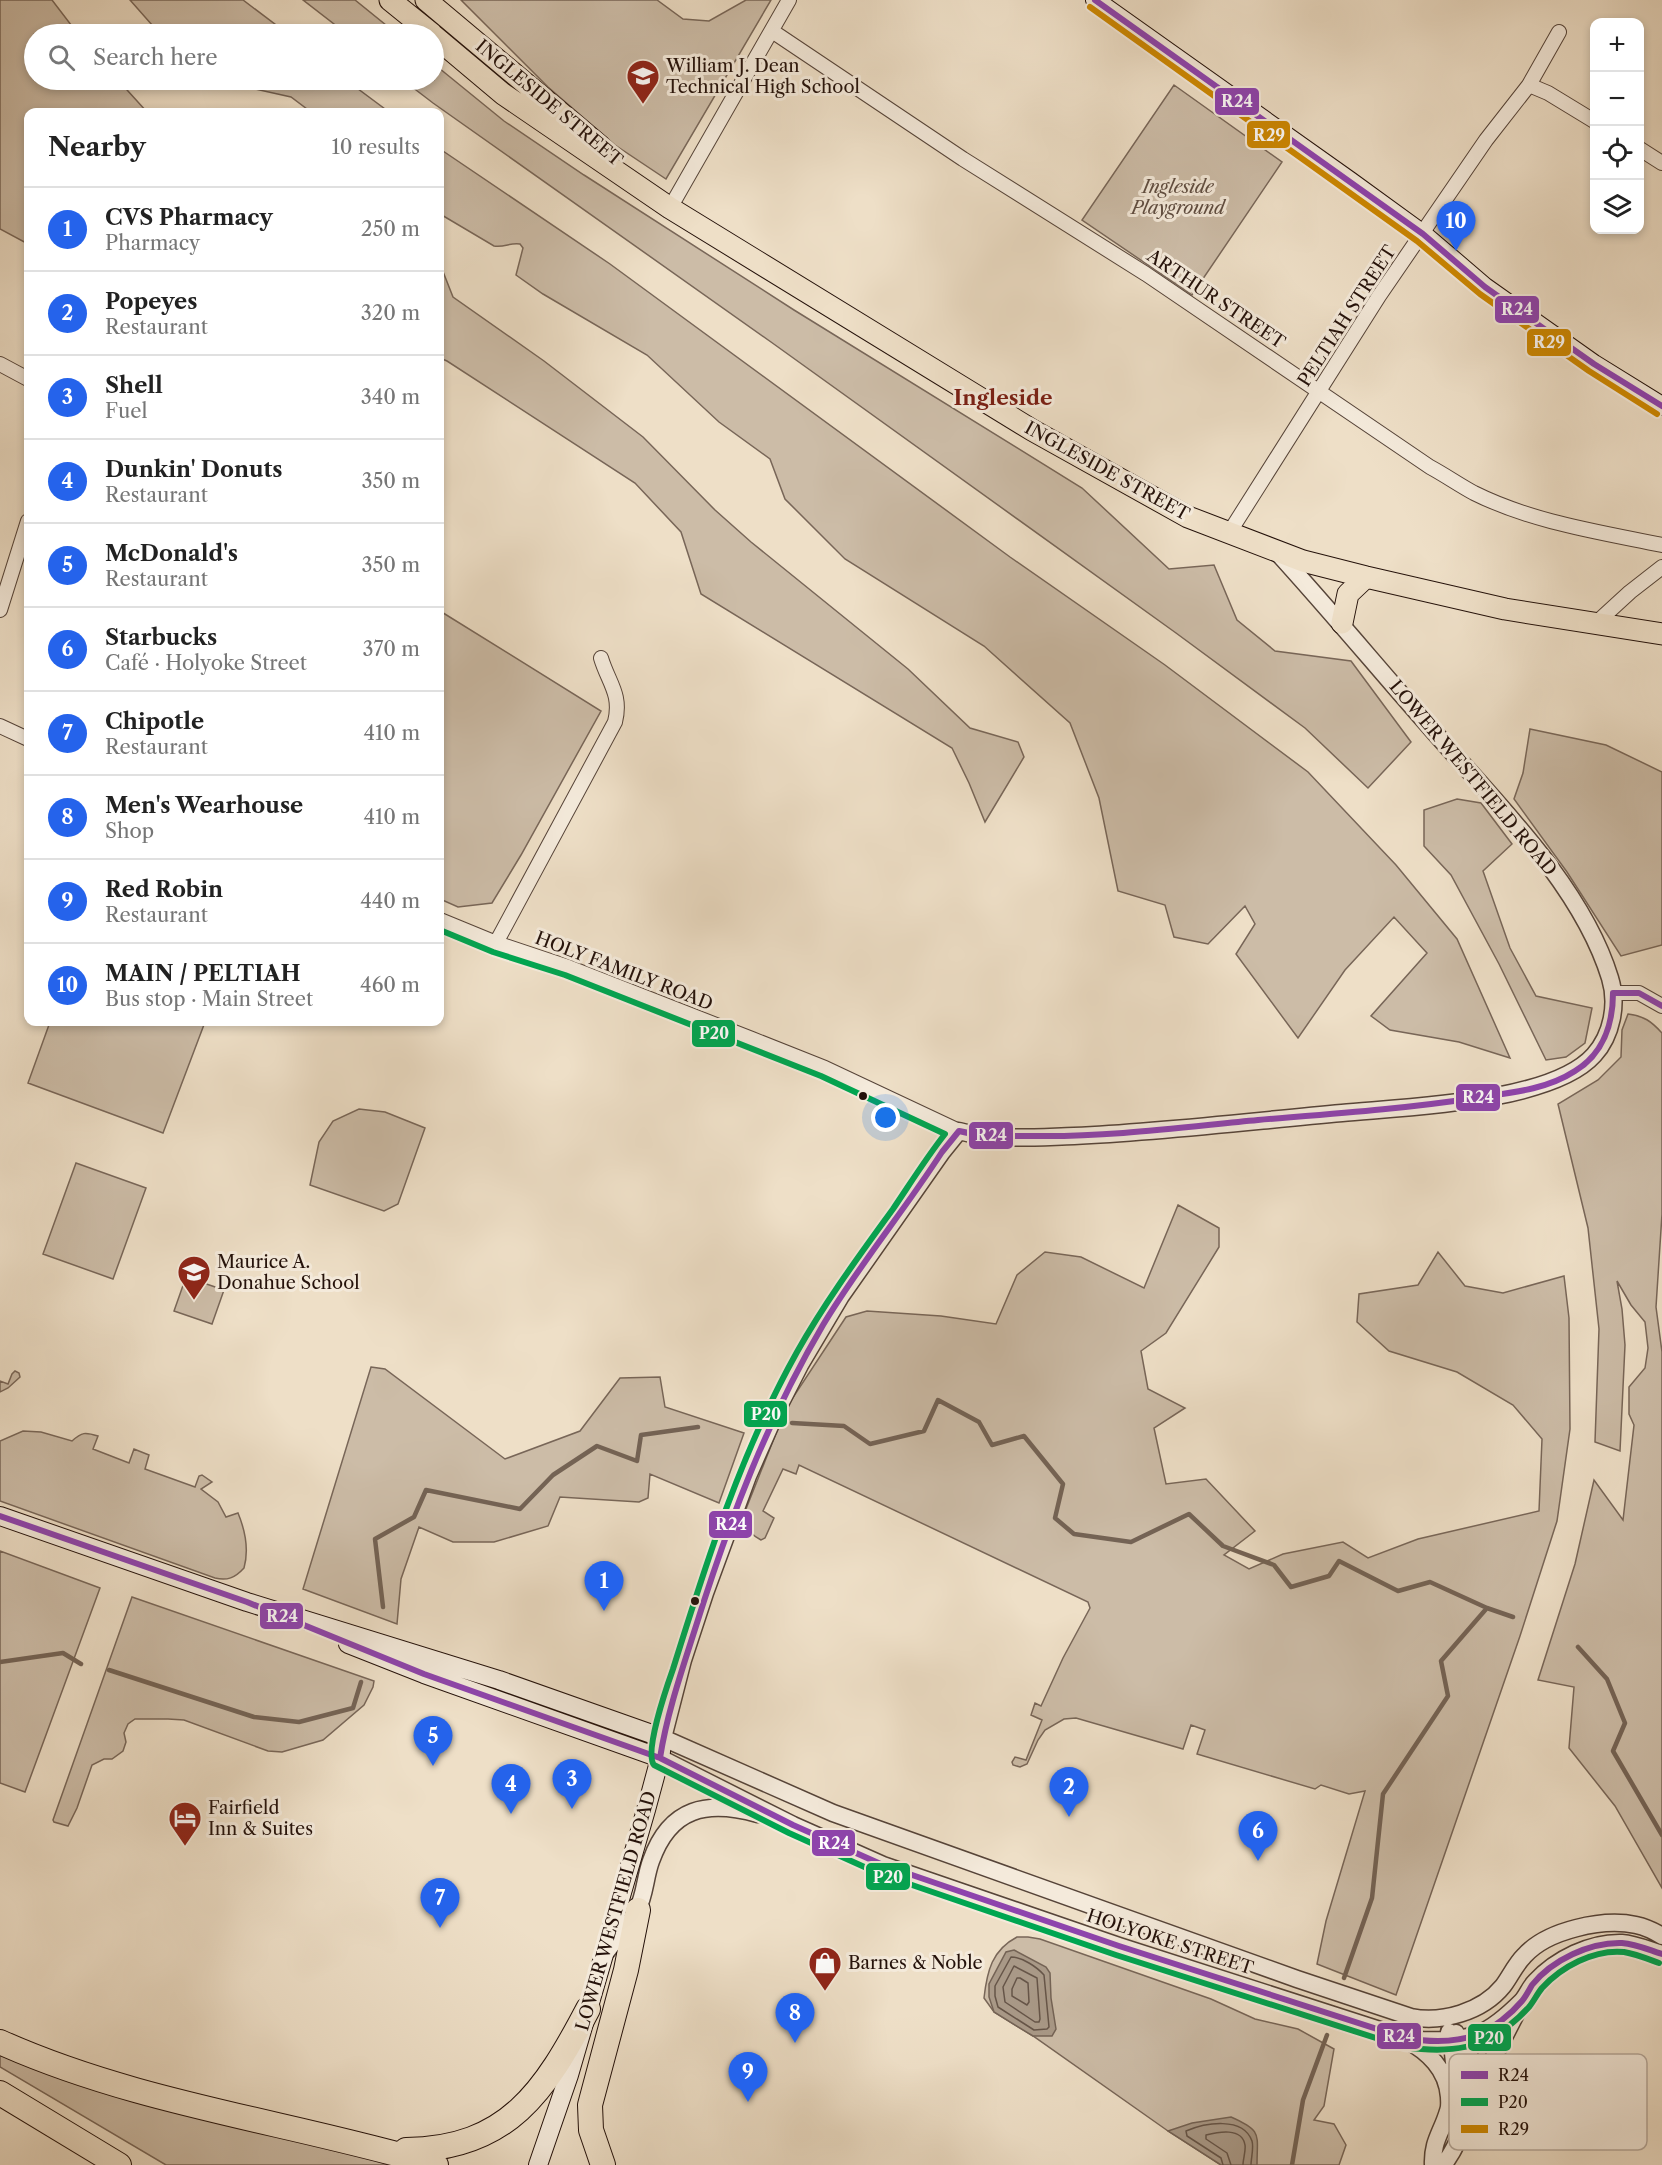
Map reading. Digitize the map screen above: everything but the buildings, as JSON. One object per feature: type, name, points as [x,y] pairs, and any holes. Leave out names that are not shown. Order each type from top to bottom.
[{"type":"highway","points":[[603,2165],[591,2130],[590,2105],[626,1970],[638,1910]]},
{"type":"highway","points":[[385,2150],[422,2150],[452,2145],[475,2138],[511,2117],[527,2104],[545,2082],[566,2051],[588,2009]]},
{"type":"highway","points":[[0,2042],[73,2071],[152,2095],[385,2150],[435,2165]]},
{"type":"highway","points":[[0,2093],[119,2165]]},
{"type":"main road","name":"INGLESIDE STREET","points":[[390,0],[419,24]]},
{"type":"main road","name":"INGLESIDE STREET","points":[[426,0],[632,172],[670,208]]},
{"type":"main road","points":[[1095,0],[1423,234],[1485,287],[1594,364],[1662,406]]},
{"type":"main road","name":"INGLESIDE STREET","points":[[444,44],[503,94],[670,208],[1032,430],[1188,517],[1304,561],[1366,577],[1504,609],[1662,634]]},
{"type":"main road","points":[[1342,623],[1348,594],[1366,577]]},
{"type":"main road","points":[[0,1516],[247,1602],[499,1680],[663,1737]]},
{"type":"main road","points":[[247,1602],[424,1674],[660,1758]]},
{"type":"main road","name":"LOWER WESTFIELD ROAD","points":[[538,2165],[569,2075],[660,1758],[663,1737]]},
{"type":"street","points":[[670,208],[789,0]]},
{"type":"street","name":"ARTHUR STREET","points":[[772,31],[963,159],[1146,274],[1430,466],[1474,493],[1510,508],[1562,524],[1662,545]]},
{"type":"street","name":"PELTIAH STREET","points":[[1229,533],[1379,296],[1486,140],[1529,85],[1559,32]]},
{"type":"street","points":[[1529,85],[1548,93],[1590,119]]},
{"type":"street","points":[[1644,152],[1662,163]]},
{"type":"street","points":[[0,364],[24,377]]},
{"type":"street","points":[[0,610],[24,534]]},
{"type":"street","name":"LOWER WESTFIELD ROAD","points":[[663,1737],[683,1660],[705,1593],[748,1476],[788,1386],[841,1296],[959,1131],[983,1135],[1049,1137],[1118,1134],[1435,1104],[1532,1089],[1564,1077],[1592,1057],[1601,1046],[1611,1024],[1614,1009],[1613,993],[1610,978],[1580,912],[1509,817],[1342,623],[1275,550]]},
{"type":"street","points":[[1594,625],[1662,567]]},
{"type":"street","points":[[496,943],[615,722],[617,705],[614,687],[601,658]]},
{"type":"street","points":[[0,726],[24,737]]},
{"type":"street","name":"HOLY FAMILY ROAD","points":[[444,922],[496,943],[568,967],[825,1068],[959,1131]]},
{"type":"street","points":[[1613,993],[1639,993],[1662,1006]]},
{"type":"street","name":"HOLYOKE STREET","points":[[663,1737],[816,1806],[867,1826],[1347,1996],[1425,2020],[1466,2012],[1482,2006],[1502,1987],[1524,1956],[1535,1946],[1557,1935],[1583,1927],[1620,1924],[1637,1925],[1662,1935]]},
{"type":"street","name":"HOLYOKE STREET","points":[[660,1758],[793,1825],[883,1865],[1418,2041],[1477,2035],[1485,2031],[1523,2000],[1535,1982],[1548,1970],[1584,1950],[1623,1943],[1662,1954]]},
{"type":"street","points":[[603,1956],[638,1910],[651,1861],[662,1837],[692,1811],[724,1806],[793,1825]]},
{"type":"street","points":[[1496,2054],[1523,2000]]},
{"type":"street","points":[[1454,2054],[1454,2038],[1466,2012]]},
{"type":"street","points":[[1437,2018],[1468,2054]]},
{"type":"street","points":[[1404,2038],[1416,2045],[1441,2068],[1448,2084],[1449,2108],[1432,2149],[1433,2165]]},
{"type":"street","points":[[1443,2165],[1453,2150]]},
{"type":"green space","points":[[0,0],[52,0],[70,24],[24,24],[24,90],[127,90],[143,108],[24,108],[24,242],[0,229]]},
{"type":"green space","points":[[130,0],[243,0],[275,24],[151,24]]},
{"type":"green space","points":[[303,0],[355,0],[385,24],[334,24]]},
{"type":"green space","name":"William J. Dean Technical High School","points":[[461,0],[657,0],[683,19],[709,21],[746,0],[771,0],[666,179],[615,145],[548,87]]},
{"type":"green space","points":[[444,72],[504,121],[584,175],[794,310],[1082,488],[1169,569],[1214,565],[1237,620],[1275,651],[1351,661],[1411,742],[1368,788],[1305,728],[1176,633],[444,111],[444,108],[416,90],[444,90]]},
{"type":"green space","name":"Ingleside Playground","points":[[1174,85],[1282,162],[1192,295],[1082,220]]},
{"type":"green space","points":[[259,90],[359,90],[384,108],[306,108],[291,97]]},
{"type":"green space","points":[[444,152],[610,264],[1010,557],[1165,665],[1308,772],[1396,865],[1457,939],[1510,1058],[1459,1042],[1390,1030],[1371,1016],[1427,953],[1394,917],[1345,970],[1298,1038],[1236,954],[1255,924],[1245,906],[1208,944],[1174,937],[1165,905],[1118,891],[1099,798],[1070,723],[984,646],[845,559],[785,499],[770,459],[719,422],[647,355],[543,294],[516,275],[523,248],[520,244],[494,246],[444,216]]},
{"type":"green space","points":[[444,274],[453,297],[544,361],[643,437],[715,510],[751,542],[908,669],[970,728],[1018,742],[1024,757],[985,822],[952,748],[701,594],[681,532],[635,483],[444,360]]},
{"type":"green space","points":[[444,613],[601,711],[492,903],[458,907],[444,901]]},
{"type":"green space","points":[[1530,729],[1606,745],[1662,772],[1662,945],[1621,956],[1567,872],[1514,799],[1523,773]]},
{"type":"green space","points":[[1457,799],[1481,803],[1512,844],[1483,871],[1510,948],[1536,996],[1592,1008],[1585,1043],[1566,1057],[1546,1060],[1499,964],[1451,875],[1424,846],[1424,810]]},
{"type":"green space","points":[[1628,1014],[1647,1020],[1662,1033],[1662,1214],[1656,1307],[1662,1352],[1662,1888],[1615,1806],[1569,1748],[1574,1687],[1538,1680],[1575,1564],[1594,1480],[1623,1520],[1634,1425],[1629,1414],[1629,1387],[1645,1368],[1648,1348],[1645,1322],[1631,1305],[1617,1281],[1625,1345],[1620,1451],[1595,1442],[1599,1329],[1588,1228],[1558,1104],[1598,1080],[1621,1057],[1622,1030]]},
{"type":"green space","points":[[49,1026],[203,1026],[163,1133],[28,1083]]},
{"type":"green space","points":[[359,1109],[385,1112],[425,1128],[398,1204],[384,1211],[310,1185],[319,1142],[333,1121]]},
{"type":"green space","points":[[76,1163],[146,1188],[113,1279],[43,1254]]},
{"type":"green space","points":[[1178,1205],[1219,1228],[1219,1247],[1166,1333],[1141,1351],[1148,1389],[1185,1408],[1154,1428],[1166,1484],[1206,1479],[1255,1531],[1224,1555],[1249,1569],[1283,1554],[1343,1542],[1368,1558],[1418,1539],[1539,1511],[1542,1439],[1513,1405],[1457,1372],[1389,1351],[1357,1322],[1359,1294],[1418,1285],[1438,1252],[1465,1286],[1503,1293],[1564,1276],[1569,1318],[1570,1429],[1557,1521],[1520,1636],[1396,1995],[1317,1964],[1326,1921],[1365,1791],[1349,1794],[1321,1785],[1315,1789],[1197,1754],[1205,1730],[1191,1725],[1183,1749],[1076,1718],[1064,1719],[1045,1730],[1027,1764],[1020,1767],[1013,1765],[1015,1757],[1026,1760],[1042,1720],[1031,1715],[1035,1703],[1041,1706],[1090,1608],[1088,1602],[799,1465],[796,1474],[783,1469],[763,1511],[774,1518],[765,1538],[761,1540],[756,1537],[749,1531],[746,1523],[746,1509],[786,1408],[846,1317],[867,1311],[941,1316],[996,1324],[1017,1275],[1045,1252],[1081,1257],[1144,1288]]},
{"type":"green space","points":[[186,1277],[224,1290],[212,1324],[174,1311]]},
{"type":"green space","points":[[371,1367],[385,1369],[505,1459],[580,1431],[620,1378],[660,1377],[665,1407],[744,1433],[719,1503],[650,1474],[648,1498],[639,1502],[560,1497],[548,1526],[494,1542],[453,1542],[419,1527],[401,1579],[397,1624],[303,1589]]},
{"type":"green space","points":[[15,1371],[20,1377],[0,1392],[0,1381],[8,1384]]},
{"type":"green space","points":[[23,1431],[41,1432],[72,1441],[84,1434],[98,1436],[93,1449],[129,1463],[134,1449],[149,1455],[145,1469],[195,1487],[199,1476],[202,1475],[212,1482],[201,1489],[218,1502],[226,1517],[238,1513],[246,1540],[244,1568],[231,1578],[215,1578],[0,1501],[0,1441]]},
{"type":"green space","points":[[0,1551],[100,1588],[25,1792],[0,1783]]},
{"type":"green space","points":[[132,1597],[374,1681],[373,1687],[364,1705],[323,1740],[282,1752],[268,1751],[184,1720],[135,1719],[128,1724],[124,1733],[126,1742],[123,1751],[112,1759],[104,1759],[92,1765],[68,1826],[54,1822]]},
{"type":"green space","points":[[1017,1937],[1040,1939],[1211,1999],[1255,2019],[1298,2029],[1334,2049],[1324,2106],[1314,2120],[1334,2124],[1346,2145],[1339,2165],[1221,2165],[1168,2131],[1033,2036],[994,2012],[984,1998],[989,1970],[996,1955]]},
{"type":"green space","points":[[0,2052],[413,2165],[166,2165],[0,2067]]},
{"type":"water","points":[[1014,1950],[1046,1967],[1050,1973],[1056,2029],[1052,2036],[1033,2036],[994,2012],[989,1997],[989,1984],[1006,1952]]},
{"type":"water","points":[[1231,2117],[1249,2126],[1256,2135],[1257,2165],[1221,2165],[1168,2131],[1192,2123]]},
{"type":"waterway","points":[[792,1423],[844,1426],[870,1444],[924,1431],[938,1400],[979,1422],[992,1445],[1024,1436],[1063,1484],[1055,1518],[1074,1534],[1131,1542],[1189,1514],[1223,1546],[1274,1565],[1291,1587],[1329,1576],[1339,1561],[1398,1591],[1430,1582],[1487,1608]]},
{"type":"waterway","points":[[383,1607],[375,1539],[414,1517],[426,1490],[520,1509],[553,1475],[597,1446],[637,1461],[641,1435],[698,1427]]},
{"type":"waterway","points":[[1344,1978],[1372,1898],[1383,1794],[1448,1696],[1441,1661],[1487,1608],[1513,1617]]},
{"type":"waterway","points":[[1578,1647],[1607,1679],[1625,1723],[1613,1751],[1662,1835]]},
{"type":"waterway","points":[[0,1662],[63,1653],[81,1664]]},
{"type":"waterway","points":[[109,1670],[254,1717],[299,1722],[353,1708],[361,1682]]},
{"type":"waterway","points":[[1292,2165],[1303,2100],[1327,2035]]},
{"type":"transit line","name":"R24","points":[[1095,0],[1423,234],[1485,287],[1594,364],[1662,406]]},
{"type":"transit line","name":"R29","points":[[1090,7],[1417,241],[1480,294],[1589,371],[1657,414]]},
{"type":"transit line","name":"P20","points":[[444,932],[493,952],[565,975],[821,1076],[945,1134],[819,1315],[797,1352],[759,1428],[712,1547],[666,1689],[654,1733],[652,1747],[654,1765],[789,1833],[880,1874],[1116,1955],[1404,2047],[1448,2049],[1480,2043],[1520,2016],[1531,2005],[1542,1988],[1559,1973],[1579,1961],[1601,1953],[1624,1952],[1659,1963]]},
{"type":"transit line","name":"R24","points":[[660,1758],[675,1692],[722,1548],[751,1472],[784,1397],[837,1303],[866,1259],[959,1131],[1007,1136],[1119,1133],[1394,1108],[1514,1092],[1552,1083],[1585,1064],[1599,1047],[1608,1027],[1613,993],[1639,993],[1662,1006]]},
{"type":"transit line","name":"R24","points":[[0,1516],[247,1602],[424,1674],[660,1758],[793,1825],[883,1865],[1119,1946],[1405,2038],[1432,2041],[1451,2040],[1469,2037],[1484,2031],[1513,2011],[1540,1976],[1561,1960],[1585,1949],[1610,1943],[1622,1943],[1662,1954]]},
{"type":"place","name":"William J. Dean Technical High School","points":[[643,105]]},
{"type":"place","name":"MAIN / PELTIAH","points":[[1456,251]]},
{"type":"place","name":"Maurice A. Donahue School","points":[[194,1301]]},
{"type":"place","name":"CVS Pharmacy","points":[[604,1611]]},
{"type":"place","name":"McDonald's","points":[[433,1766]]},
{"type":"place","name":"Shell","points":[[572,1809]]},
{"type":"place","name":"Dunkin' Donuts","points":[[511,1814]]},
{"type":"place","name":"Popeyes","points":[[1069,1817]]},
{"type":"place","name":"Fairfield Inn & Suites","points":[[185,1847]]},
{"type":"place","name":"Starbucks","points":[[1258,1861]]},
{"type":"place","name":"Chipotle","points":[[440,1928]]},
{"type":"place","name":"Barnes & Noble","points":[[825,1992]]},
{"type":"place","name":"Men's Wearhouse","points":[[795,2043]]},
{"type":"place","name":"Red Robin","points":[[748,2102]]},
{"type":"district","name":"Ingleside","points":[[1003,398]]}]
